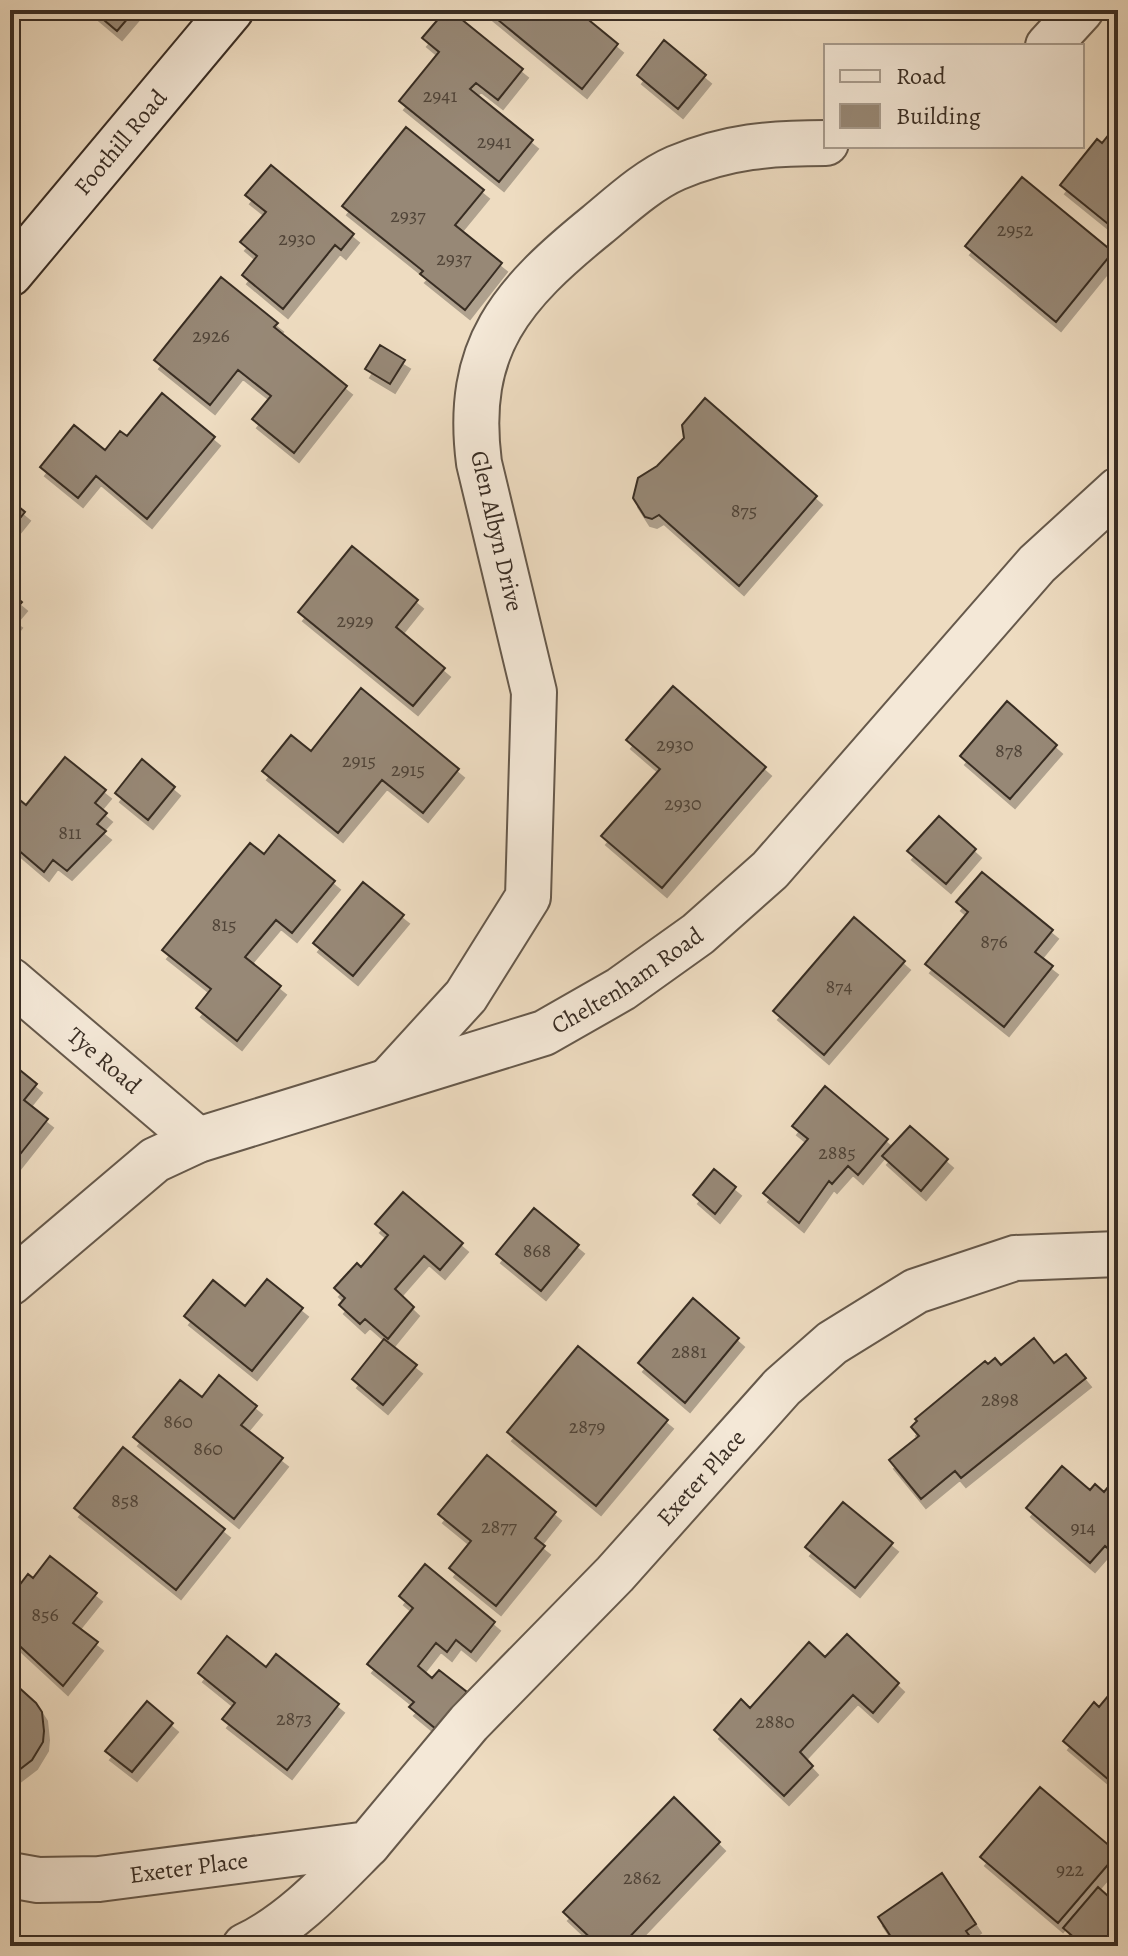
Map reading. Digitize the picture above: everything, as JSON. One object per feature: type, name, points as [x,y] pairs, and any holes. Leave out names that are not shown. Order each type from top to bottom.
[{"type":"street","name":"Foothill Road","points":[[10,274],[231,10]]},
{"type":"street","points":[[1050,44],[1081,10]]},
{"type":"street","name":"Glen Albyn Drive","points":[[386,1083],[466,996],[528,897],[534,692],[479,463],[475,431],[483,365],[506,314],[541,270],[619,207],[674,169],[757,144],[824,143]]},
{"type":"street","name":"Cheltenham Road","points":[[10,1283],[155,1160],[198,1140],[544,1033],[621,989],[698,934],[770,870],[1037,564],[1118,490]]},
{"type":"street","name":"Tye Road","points":[[10,980],[198,1140]]},
{"type":"street","name":"Exeter Place","points":[[245,1946],[276,1927],[368,1844],[469,1723],[615,1574],[782,1387],[832,1343],[916,1291],[1015,1258],[1118,1254]]},
{"type":"street","name":"Exeter Place","points":[[10,1875],[38,1880],[99,1879],[368,1844]]},
{"type":"building","points":[[92,10],[135,10],[117,31]]},
{"type":"building","points":[[446,10],[450,10],[523,69],[498,100],[476,83],[470,89],[533,140],[499,182],[399,101],[439,52],[422,38]]},
{"type":"building","points":[[486,10],[581,10],[579,12],[618,44],[582,89]]},
{"type":"building","points":[[664,40],[706,75],[678,109],[637,75]]},
{"type":"building","points":[[1118,123],[1118,232],[1060,185],[1097,139],[1102,143]]},
{"type":"building","points":[[406,127],[484,190],[455,225],[502,263],[465,310],[420,274],[423,271],[342,206]]},
{"type":"building","points":[[271,165],[354,234],[341,250],[335,245],[283,309],[242,275],[257,256],[240,242],[266,212],[245,195]]},
{"type":"building","points":[[1022,177],[1113,252],[1056,322],[965,246]]},
{"type":"building","points":[[221,277],[278,323],[274,327],[347,386],[294,453],[252,419],[271,396],[238,370],[210,405],[154,360]]},
{"type":"building","points":[[380,345],[405,360],[390,384],[365,369]]},
{"type":"building","points":[[162,393],[215,437],[147,519],[96,476],[78,498],[40,467],[74,425],[105,450],[120,431],[127,436]]},
{"type":"building","points":[[705,398],[817,496],[739,586],[659,515],[652,519],[645,517],[633,498],[638,478],[657,466],[684,438],[682,425]]},
{"type":"building","points":[[12,501],[25,512],[13,527],[10,525]]},
{"type":"building","points":[[352,546],[418,600],[396,627],[445,668],[413,706],[298,612]]},
{"type":"building","points":[[10,592],[22,602],[11,615],[17,619],[10,628]]},
{"type":"building","points":[[673,686],[766,767],[662,888],[601,836],[660,769],[626,740]]},
{"type":"building","points":[[361,688],[459,769],[423,813],[382,780],[338,833],[262,771],[291,735],[311,751]]},
{"type":"building","points":[[1007,701],[1057,745],[1010,799],[960,756]]},
{"type":"building","points":[[65,757],[106,790],[95,803],[107,813],[97,824],[106,831],[67,871],[53,860],[44,872],[10,843],[10,815],[21,801],[26,805]]},
{"type":"building","points":[[142,759],[175,787],[148,820],[115,793]]},
{"type":"building","points":[[939,816],[976,849],[946,884],[907,851]]},
{"type":"building","points":[[279,835],[335,881],[292,933],[276,920],[245,957],[281,986],[237,1041],[196,1008],[211,989],[162,950],[250,843],[264,854]]},
{"type":"building","points":[[982,872],[1053,930],[1035,952],[1053,966],[1004,1027],[925,964],[968,912],[956,902]]},
{"type":"building","points":[[363,882],[404,915],[353,976],[313,943]]},
{"type":"building","points":[[854,917],[905,961],[824,1055],[773,1011]]},
{"type":"building","points":[[10,1062],[37,1084],[24,1100],[48,1119],[10,1167]]},
{"type":"building","points":[[825,1086],[888,1139],[858,1175],[848,1166],[832,1184],[829,1181],[799,1223],[763,1193],[808,1139],[792,1126]]},
{"type":"building","points":[[910,1126],[948,1159],[921,1191],[882,1156]]},
{"type":"building","points":[[714,1169],[736,1187],[715,1214],[693,1195]]},
{"type":"building","points":[[403,1192],[463,1243],[440,1270],[424,1256],[395,1289],[414,1307],[388,1339],[365,1319],[360,1324],[339,1305],[345,1298],[334,1288],[357,1263],[361,1267],[388,1235],[375,1224]]},
{"type":"building","points":[[534,1208],[579,1245],[541,1291],[496,1254]]},
{"type":"building","points":[[267,1279],[303,1308],[252,1371],[184,1316],[213,1280],[245,1306]]},
{"type":"building","points":[[693,1298],[739,1338],[685,1403],[638,1363]]},
{"type":"building","points":[[1034,1338],[1054,1363],[1066,1354],[1086,1378],[961,1478],[955,1471],[921,1499],[889,1460],[919,1436],[911,1427],[917,1421],[915,1419],[985,1361],[988,1364],[995,1358],[1001,1365]]},
{"type":"building","points":[[384,1339],[417,1365],[383,1405],[352,1379]]},
{"type":"building","points":[[578,1346],[668,1420],[596,1506],[507,1432]]},
{"type":"building","points":[[219,1375],[257,1406],[241,1425],[283,1458],[234,1519],[133,1437],[180,1380],[202,1397]]},
{"type":"building","points":[[123,1447],[225,1529],[176,1590],[74,1508]]},
{"type":"building","points":[[487,1455],[556,1512],[535,1538],[545,1546],[496,1606],[449,1568],[471,1541],[438,1514]]},
{"type":"building","points":[[1062,1466],[1090,1490],[1095,1484],[1104,1492],[1118,1475],[1118,1557],[1105,1546],[1090,1563],[1026,1508]]},
{"type":"building","points":[[843,1502],[893,1543],[855,1588],[805,1547]]},
{"type":"building","points":[[50,1556],[97,1593],[73,1623],[98,1642],[63,1686],[10,1637],[10,1602],[14,1605],[17,1600],[12,1595],[28,1574],[33,1578]]},
{"type":"building","points":[[425,1564],[495,1622],[471,1652],[456,1640],[447,1652],[436,1643],[418,1666],[432,1678],[439,1670],[467,1692],[436,1729],[409,1707],[414,1702],[367,1664],[413,1608],[399,1596]]},
{"type":"building","points":[[847,1634],[899,1683],[873,1713],[853,1695],[800,1752],[813,1766],[784,1796],[714,1730],[741,1699],[750,1708],[809,1642],[825,1657]]},
{"type":"building","points":[[227,1636],[266,1667],[276,1654],[339,1704],[287,1770],[222,1719],[235,1703],[198,1673]]},
{"type":"building","points":[[15,1684],[42,1712],[44,1731],[43,1742],[32,1760],[10,1777],[10,1689]]},
{"type":"building","points":[[1118,1684],[1116,1786],[1063,1741],[1094,1702],[1099,1707]]},
{"type":"building","points":[[147,1701],[173,1723],[132,1772],[105,1751]]},
{"type":"building","points":[[1040,1787],[1118,1853],[1058,1923],[980,1857]]},
{"type":"building","points":[[674,1797],[720,1842],[621,1946],[599,1946],[563,1912]]},
{"type":"building","points":[[942,1873],[976,1924],[966,1931],[974,1942],[970,1946],[897,1946],[878,1917]]},
{"type":"building","points":[[1098,1887],[1118,1905],[1118,1946],[1084,1946],[1063,1928]]}]
